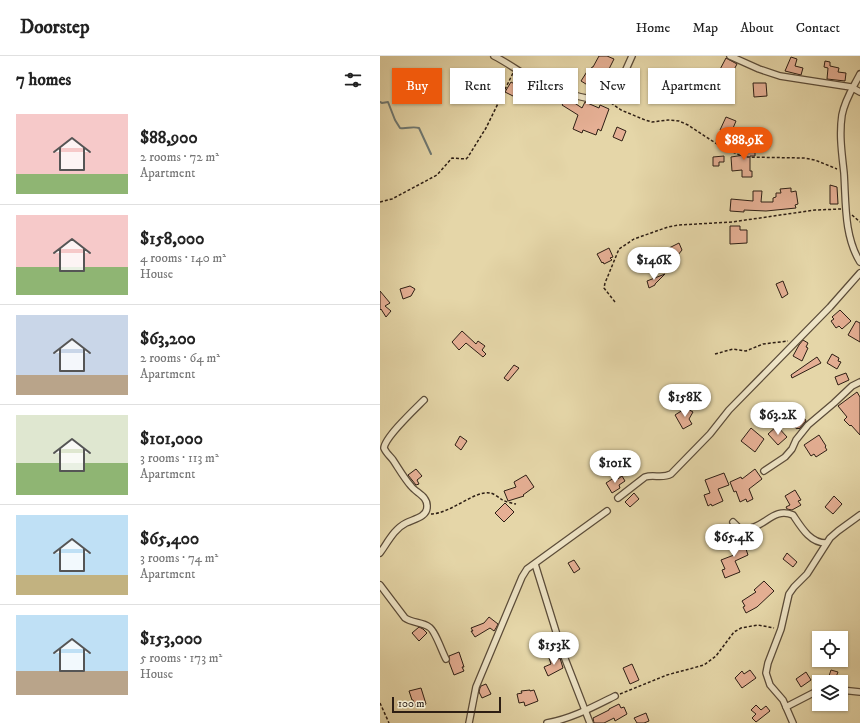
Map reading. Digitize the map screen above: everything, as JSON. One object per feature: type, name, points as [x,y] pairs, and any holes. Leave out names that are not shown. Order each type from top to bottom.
[{"type":"street","points":[[494,56],[516,68]]},
{"type":"street","points":[[626,68],[632,56]]},
{"type":"street","points":[[730,56],[759,69],[780,76],[851,88],[860,92]]},
{"type":"street","points":[[860,74],[851,88],[842,115],[841,143],[844,172],[845,209],[851,241],[860,262]]},
{"type":"street","points":[[618,498],[645,477],[650,475],[666,477],[670,474],[710,434],[740,399],[830,307],[860,273]]},
{"type":"street","points":[[764,471],[785,457],[808,425],[852,386],[860,382]]},
{"type":"street","points":[[380,553],[392,535],[399,528],[425,514],[427,505],[422,495],[412,488],[382,446],[424,400]]},
{"type":"street","points":[[469,723],[476,687],[519,583],[527,569],[607,511]]},
{"type":"street","points":[[733,522],[740,529],[748,529],[775,514],[789,514],[793,515],[808,535],[818,542],[826,542]]},
{"type":"street","points":[[793,723],[783,700],[770,685],[766,673],[789,594],[807,574],[826,542],[860,515]]},
{"type":"street","points":[[535,564],[562,651],[590,723]]},
{"type":"street","points":[[380,584],[405,618],[409,621],[430,627],[446,659]]},
{"type":"street","points":[[848,691],[860,692]]},
{"type":"street","points":[[786,707],[812,694]]},
{"type":"street","points":[[547,723],[558,721],[585,711],[614,696]]},
{"type":"path","points":[[380,202],[392,199],[437,175],[452,158],[466,159],[486,128],[513,74]]},
{"type":"path","points":[[612,104],[621,110],[652,122],[668,120],[679,121],[688,125],[723,148],[744,157],[804,158],[824,163],[844,172]]},
{"type":"path","points":[[615,302],[604,288],[605,283],[619,249],[634,239],[668,227],[679,225],[732,222],[815,210],[845,209]]},
{"type":"path","points":[[715,354],[733,349],[746,351],[763,344],[785,342],[791,339]]},
{"type":"path","points":[[425,514],[442,513],[474,495],[490,493],[503,500],[516,504]]},
{"type":"path","points":[[614,696],[667,675],[704,665],[716,656],[734,632],[741,628],[758,625],[780,629]]},
{"type":"path","points":[[380,703],[389,723]]},
{"type":"building","points":[[599,56],[607,56],[614,59],[610,68],[592,68]]},
{"type":"building","points":[[791,57],[797,59],[795,66],[803,68],[801,75],[785,71]]},
{"type":"building","points":[[726,58],[737,64],[735,68],[721,68]]},
{"type":"building","points":[[825,61],[830,62],[830,66],[839,68],[838,72],[846,73],[845,81],[827,79],[828,68],[824,67]]},
{"type":"building","points":[[586,73],[586,84],[581,81]]},
{"type":"building","points":[[511,82],[513,83],[513,96],[505,92]]},
{"type":"building","points":[[753,83],[766,83],[767,96],[754,97]]},
{"type":"building","points":[[585,102],[586,104],[599,108],[600,105],[609,109],[601,131],[598,129],[596,135],[583,130],[582,133],[573,129],[578,115],[562,105],[576,104],[582,108]]},
{"type":"building","points":[[726,117],[736,121],[731,133],[728,132],[728,134],[720,130]]},
{"type":"building","points":[[617,127],[626,131],[622,141],[613,137]]},
{"type":"building","points":[[768,137],[770,147],[762,149],[760,139]]},
{"type":"building","points":[[745,140],[750,140],[750,150],[755,150],[755,156],[750,156],[750,171],[752,171],[752,177],[742,177],[742,170],[732,171],[731,157],[744,155]]},
{"type":"building","points":[[724,156],[724,162],[719,162],[719,166],[713,166],[713,157]]},
{"type":"building","points":[[830,185],[837,187],[838,204],[830,204]]},
{"type":"building","points":[[791,188],[791,192],[796,191],[798,204],[795,205],[796,208],[766,211],[744,210],[744,212],[730,211],[731,199],[753,201],[753,191],[762,191],[761,202],[773,202],[773,198],[776,197],[776,193],[781,193],[780,189]]},
{"type":"building","points":[[730,226],[740,226],[740,230],[747,230],[747,243],[730,244]]},
{"type":"building","points":[[679,243],[682,250],[678,255],[679,258],[671,261],[667,249]]},
{"type":"building","points":[[609,248],[613,257],[610,258],[612,260],[604,264],[597,254]]},
{"type":"building","points":[[665,274],[655,285],[649,288],[647,281]]},
{"type":"building","points":[[783,281],[788,294],[782,298],[776,284]]},
{"type":"building","points":[[410,286],[415,289],[411,296],[403,299],[400,289]]},
{"type":"building","points":[[380,291],[390,303],[385,306],[391,311],[386,317],[381,309],[380,310]]},
{"type":"building","points":[[840,310],[851,321],[842,329],[839,326],[836,328],[831,321],[834,319],[832,317]]},
{"type":"building","points":[[856,321],[860,323],[860,342],[848,335]]},
{"type":"building","points":[[462,331],[476,344],[478,341],[485,346],[482,350],[486,354],[483,357],[466,343],[459,350],[452,342]]},
{"type":"building","points":[[803,340],[808,343],[806,347],[808,348],[802,361],[793,356]]},
{"type":"building","points":[[832,354],[839,358],[838,361],[841,362],[837,369],[827,363]]},
{"type":"building","points":[[817,357],[821,363],[792,378],[791,375]]},
{"type":"building","points":[[514,365],[519,368],[508,381],[504,378]]},
{"type":"building","points":[[846,373],[849,380],[838,385],[835,377]]},
{"type":"building","points":[[857,392],[860,397],[860,435],[844,420],[847,417],[838,406]]},
{"type":"building","points":[[686,408],[693,412],[689,419],[692,424],[683,429],[675,415]]},
{"type":"building","points":[[799,414],[806,421],[799,429],[797,429],[791,424],[795,415],[797,416]]},
{"type":"building","points":[[777,426],[787,437],[778,445],[768,434]]},
{"type":"building","points":[[751,428],[764,439],[755,452],[741,441]]},
{"type":"building","points":[[819,435],[827,450],[816,457],[814,454],[811,456],[804,445]]},
{"type":"building","points":[[460,436],[467,441],[461,450],[455,445]]},
{"type":"building","points":[[416,469],[422,476],[417,480],[419,484],[416,485],[408,475]]},
{"type":"building","points":[[755,469],[762,479],[749,489],[753,499],[747,502],[746,499],[740,502],[736,491],[734,492],[730,482],[741,477],[742,479]]},
{"type":"building","points":[[724,473],[729,485],[718,489],[723,501],[712,506],[711,504],[708,506],[704,495],[710,493],[705,480]]},
{"type":"building","points":[[526,475],[534,487],[523,495],[524,496],[508,501],[504,491],[516,487],[514,482]]},
{"type":"building","points":[[617,476],[618,479],[622,476],[625,481],[619,485],[620,488],[612,493],[606,483]]},
{"type":"building","points":[[795,490],[801,500],[798,501],[801,505],[792,510],[787,509],[786,507],[790,505],[785,496]]},
{"type":"building","points":[[634,493],[639,499],[630,507],[625,502]]},
{"type":"building","points":[[834,496],[842,504],[833,514],[825,507]]},
{"type":"building","points":[[505,503],[514,512],[504,522],[495,513]]},
{"type":"building","points":[[738,536],[738,538],[741,537],[742,544],[744,543],[748,555],[735,561],[740,572],[725,578],[722,570],[725,569],[721,560],[734,555],[730,541]]},
{"type":"building","points":[[787,553],[797,562],[793,567],[783,559]]},
{"type":"building","points":[[574,560],[580,569],[574,573],[568,563]]},
{"type":"building","points":[[764,581],[774,591],[757,607],[746,613],[743,607],[745,606],[742,601],[756,592],[754,590]]},
{"type":"building","points":[[489,617],[498,624],[494,631],[490,628],[475,637],[471,631],[473,631],[471,628],[484,623]]},
{"type":"building","points":[[419,627],[427,633],[419,641],[412,633]]},
{"type":"building","points":[[459,652],[464,671],[454,675],[449,662],[449,656]]},
{"type":"building","points":[[557,655],[558,659],[560,658],[563,668],[548,676],[544,667],[551,664],[549,658]]},
{"type":"building","points":[[632,664],[639,680],[630,684],[623,668]]},
{"type":"building","points":[[750,670],[756,678],[742,688],[735,678],[742,671],[744,674]]},
{"type":"building","points":[[831,670],[838,672],[837,675],[829,675]]},
{"type":"building","points":[[806,672],[811,680],[801,687],[796,679]]},
{"type":"building","points":[[486,684],[491,694],[482,698],[479,692],[480,688]]},
{"type":"building","points":[[421,688],[426,704],[416,708],[409,691]]},
{"type":"building","points":[[534,690],[538,701],[525,706],[524,702],[519,703],[517,694],[522,693],[521,691]]},
{"type":"building","points":[[619,704],[621,708],[624,707],[627,714],[615,721],[614,718],[604,723],[594,723],[593,718]]},
{"type":"building","points":[[756,705],[761,710],[766,706],[770,711],[756,722],[752,718],[756,714],[751,710]]},
{"type":"building","points":[[646,713],[649,721],[637,723],[634,718]]},
{"type":"waterway","points":[[380,102],[388,102],[400,128],[419,128],[431,154]]}]
